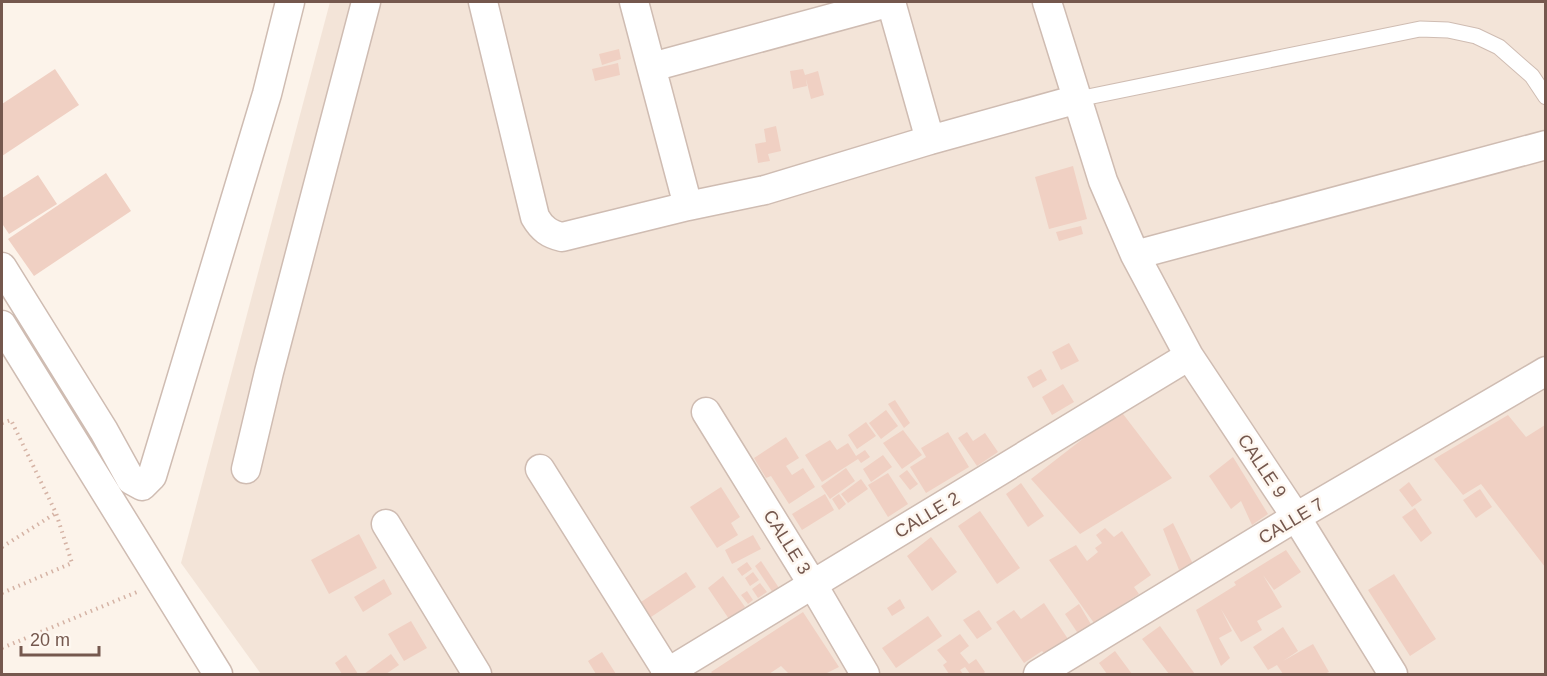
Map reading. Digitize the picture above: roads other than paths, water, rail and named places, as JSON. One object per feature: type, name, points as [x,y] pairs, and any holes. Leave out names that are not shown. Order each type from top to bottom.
[{"type":"street","points":[[2,267],[104,431],[131,480],[142,486],[152,476],[156,465],[267,94],[290,2]]},
{"type":"street","points":[[246,469],[269,372],[366,2]]},
{"type":"street","points":[[483,2],[535,217],[547,232],[562,237],[765,190],[930,140],[1078,99]]},
{"type":"street","points":[[634,2],[688,206]]},
{"type":"street","points":[[652,67],[891,2],[930,140]]},
{"type":"street","name":"CALLE 9","points":[[1047,2],[1103,181],[1135,255],[1189,356],[1296,517],[1393,675]]},
{"type":"street","points":[[1135,255],[1545,145]]},
{"type":"street","points":[[2,325],[218,675]]},
{"type":"street","name":"CALLE 2","points":[[666,674],[1189,356]]},
{"type":"street","name":"CALLE 7","points":[[1038,675],[1296,517],[1545,371]]},
{"type":"street","name":"CALLE 3","points":[[706,412],[813,585],[865,675]]},
{"type":"street","points":[[540,469],[666,674]]},
{"type":"street","points":[[386,524],[477,675]]},
{"type":"lane","points":[[1078,99],[1420,29],[1448,30],[1476,36],[1499,47],[1532,76],[1545,98]]}]
